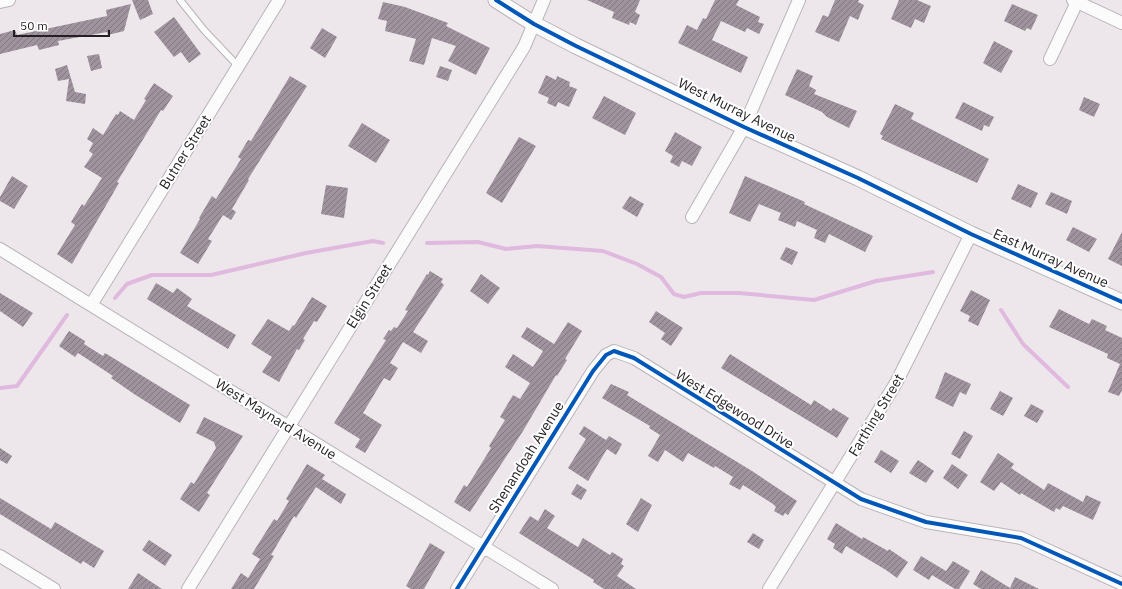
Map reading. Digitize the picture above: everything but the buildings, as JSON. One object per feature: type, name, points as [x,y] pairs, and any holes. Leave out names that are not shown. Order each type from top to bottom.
[{"type":"street","points":[[0,2],[9,0]]},
{"type":"street","name":"Butner Street","points":[[91,305],[279,0]]},
{"type":"street","name":"West Murray Avenue","points":[[496,0],[534,24],[744,127],[858,178],[971,234]]},
{"type":"street","name":"Elgin Street","points":[[188,589],[524,47],[544,0]]},
{"type":"street","points":[[692,217],[744,127],[799,0]]},
{"type":"street","points":[[1050,59],[1076,1],[1122,23]]},
{"type":"street","name":"East Murray Avenue","points":[[971,234],[1122,302]]},
{"type":"street","name":"Farthing Street","points":[[769,589],[896,383],[971,234]]},
{"type":"street","name":"West Maynard Avenue","points":[[0,249],[552,589]]},
{"type":"street","name":"Shenandoah Avenue","points":[[457,589],[593,371],[606,355],[614,351],[624,354]]},
{"type":"street","name":"West Edgewood Drive","points":[[624,354],[861,499],[926,522],[1022,538],[1122,584]]},
{"type":"street","points":[[0,556],[54,589]]},
{"type":"lane","points":[[180,0],[204,30],[238,66]]},
{"type":"waterway","points":[[115,298],[127,284],[152,275],[211,275],[306,253],[373,241],[383,243]]},
{"type":"waterway","points":[[427,243],[478,242],[506,249],[537,246],[603,251],[637,264],[661,277],[674,294],[684,297],[701,293],[739,293],[814,300],[876,281],[933,272]]},
{"type":"waterway","points":[[1001,310],[1023,344],[1068,387]]},
{"type":"waterway","points":[[0,388],[17,386],[67,315]]},
{"type":"cycle path","points":[[496,0],[534,24],[576,46],[744,127],[858,178],[971,234],[1122,302]]},
{"type":"cycle path","points":[[457,589],[593,371],[606,355],[614,351],[634,358],[861,499],[926,522],[1021,538],[1122,584]]}]
